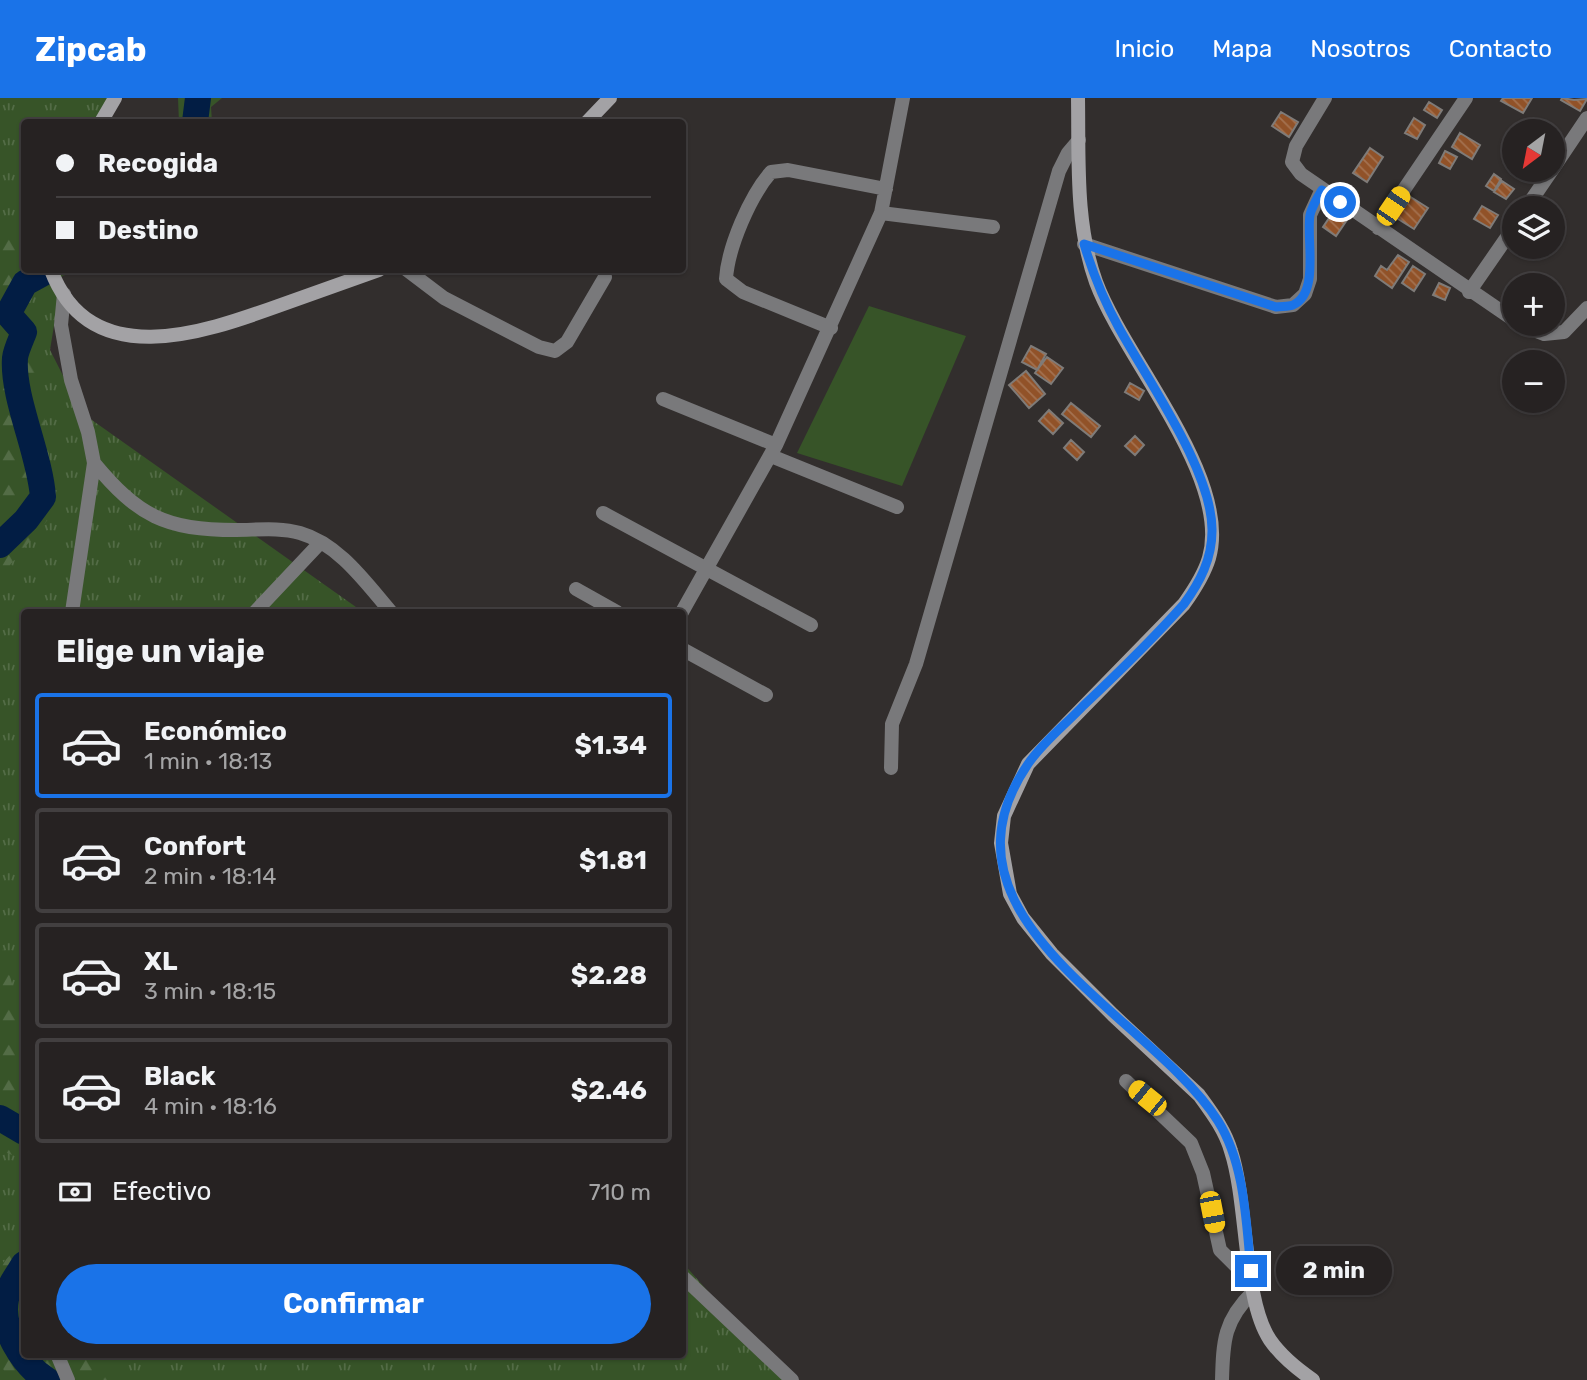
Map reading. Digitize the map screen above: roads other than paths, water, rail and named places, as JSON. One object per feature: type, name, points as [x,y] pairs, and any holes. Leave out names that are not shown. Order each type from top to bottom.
[{"type":"street","points":[[102,119],[115,98]]},
{"type":"street","points":[[590,119],[610,98]]},
{"type":"street","points":[[684,609],[774,450],[881,213],[903,98]]},
{"type":"street","points":[[1079,98],[1084,244],[1097,285],[1117,326],[1196,466],[1209,500],[1212,530],[1210,557],[1199,583],[1184,604],[1028,764],[1004,816],[1001,843],[1004,868],[1010,894],[1023,918],[1052,954],[1199,1095],[1219,1122],[1231,1148],[1239,1178],[1253,1293],[1269,1339],[1288,1360],[1313,1380]]},
{"type":"street","points":[[1325,98],[1296,146],[1292,162],[1301,174],[1502,313]]},
{"type":"street","points":[[1378,228],[1466,98]]},
{"type":"street","points":[[1565,151],[1587,118]]},
{"type":"street","points":[[891,768],[892,724],[916,664],[1059,171],[1068,153],[1079,140]]},
{"type":"street","points":[[831,328],[743,292],[726,279],[727,261],[759,186],[771,172],[788,170],[886,189]]},
{"type":"street","points":[[1084,244],[1276,307],[1293,305],[1305,294],[1310,279],[1310,215],[1322,190]]},
{"type":"street","points":[[881,213],[993,228]]},
{"type":"street","points":[[1469,292],[1502,244]]},
{"type":"street","points":[[53,273],[64,294],[80,313],[122,334],[153,339],[216,328],[371,273]]},
{"type":"street","points":[[411,273],[444,298],[539,347],[555,351],[567,342],[605,277]]},
{"type":"street","points":[[64,294],[61,325],[71,380],[88,432],[94,463],[72,609]]},
{"type":"street","points":[[1565,331],[1587,309]]},
{"type":"street","points":[[663,398],[897,507]]},
{"type":"street","points":[[94,463],[122,497],[149,515],[196,527],[279,529],[301,533],[320,542],[364,578],[389,609]]},
{"type":"street","points":[[603,513],[811,625]]},
{"type":"street","points":[[258,609],[320,542]]},
{"type":"street","points":[[576,589],[612,609]]},
{"type":"street","points":[[686,651],[766,695]]},
{"type":"street","points":[[1126,1081],[1192,1143],[1203,1173],[1220,1250],[1239,1269],[1251,1271]]},
{"type":"street","points":[[686,1280],[792,1380]]},
{"type":"street","points":[[1222,1380],[1223,1349],[1228,1323],[1239,1306],[1253,1293]]},
{"type":"street","points":[[59,1359],[68,1380]]},
{"type":"waterway","points":[[195,119],[198,98]]},
{"type":"waterway","points":[[0,545],[26,520],[43,497],[15,373],[16,355],[24,332],[8,314],[25,283],[43,273]]},
{"type":"waterway","points":[[0,1118],[21,1130]]},
{"type":"waterway","points":[[21,1269],[7,1294],[5,1310],[10,1334],[21,1354]]},
{"type":"waterway","points":[[24,1358],[47,1380]]}]
